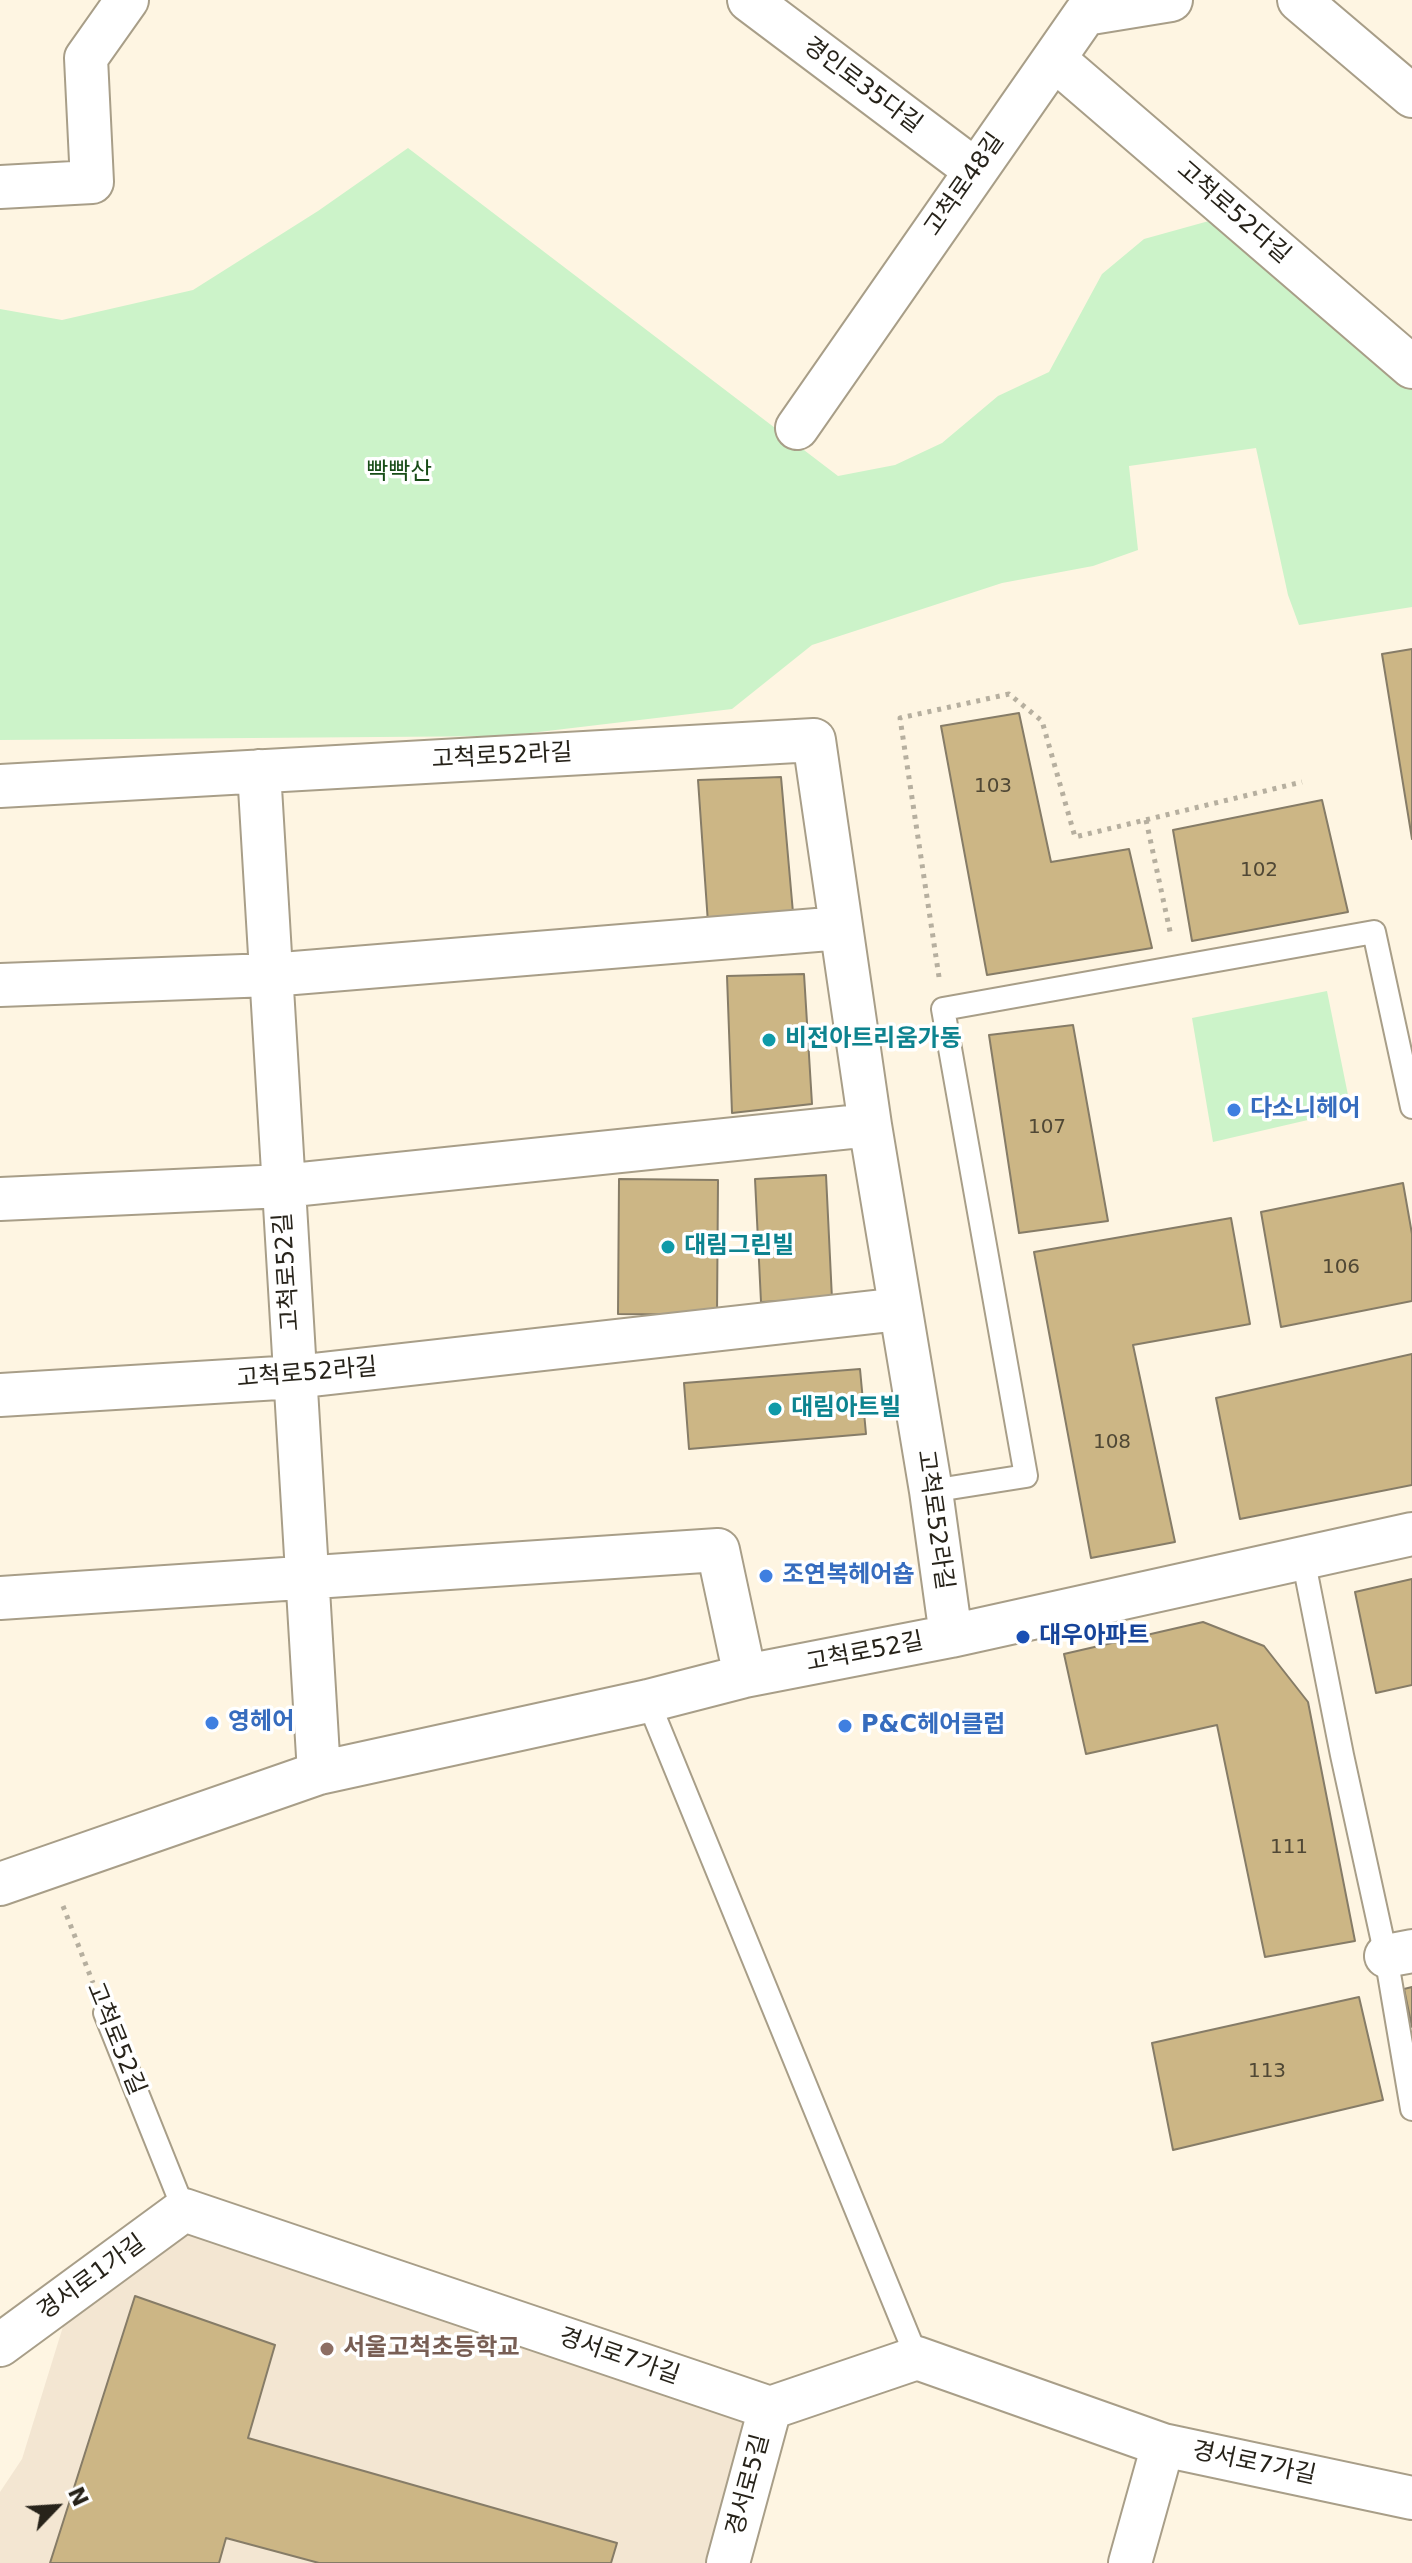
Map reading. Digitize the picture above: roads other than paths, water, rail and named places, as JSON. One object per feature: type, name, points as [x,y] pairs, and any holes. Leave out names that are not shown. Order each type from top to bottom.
[{"type":"street","points":[[0,187],[92,182],[86,58],[127,0]]},
{"type":"street","name":"경인로35다길","points":[[749,0],[975,170]]},
{"type":"street","name":"고척로48길","points":[[797,428],[1085,14],[1171,0]]},
{"type":"street","points":[[1299,0],[1412,96]]},
{"type":"street","name":"고척로52다길","points":[[1054,59],[1412,367]]},
{"type":"street","name":"고척로52라길","points":[[0,786],[814,740],[870,1125],[931,1491],[951,1636]]},
{"type":"street","name":"고척로52길","points":[[259,771],[319,1773]]},
{"type":"street","points":[[0,985],[270,975],[841,928]]},
{"type":"street","points":[[0,1199],[283,1186],[870,1125]]},
{"type":"street","name":"고척로52라길","points":[[0,1395],[295,1377],[900,1309]]},
{"type":"street","name":"고척로52길","points":[[0,1884],[319,1773],[648,1701],[745,1676],[951,1636],[1412,1534]]},
{"type":"street","points":[[0,1598],[718,1550],[745,1676]]},
{"type":"street","name":"경서로7가길","points":[[184,2210],[770,2408]]},
{"type":"street","name":"경서로1가길","points":[[0,2345],[184,2210]]},
{"type":"street","points":[[770,2408],[917,2358]]},
{"type":"street","name":"경서로7가길","points":[[917,2358],[1163,2445],[1412,2498]]},
{"type":"street","name":"경서로5길","points":[[728,2563],[770,2408]]},
{"type":"street","points":[[1130,2563],[1163,2445]]},
{"type":"lane","points":[[931,1491],[1026,1476],[943,1009],[1374,932],[1412,1107]]},
{"type":"lane","points":[[1303,1558],[1342,1755],[1399,1953],[1412,2109]]},
{"type":"lane","points":[[648,1701],[917,2358]]},
{"type":"lane","name":"고척로52길","points":[[105,2013],[184,2210]]},
{"type":"place","name":"비전아트리움가동","points":[[769,1040]]},
{"type":"place","name":"다소니헤어","points":[[1234,1110]]},
{"type":"place","name":"대림그린빌","points":[[668,1247]]},
{"type":"place","name":"대림아트빌","points":[[775,1409]]},
{"type":"place","name":"조연복헤어숍","points":[[766,1576]]},
{"type":"place","name":"대우아파트","points":[[1023,1637]]},
{"type":"place","name":"영헤어","points":[[212,1723]]},
{"type":"place","name":"P&C헤어클럽","points":[[845,1726]]},
{"type":"place","name":"서울고척초등학교","points":[[327,2349]]},
{"type":"park label","name":"빡빡산","points":[[399,473]]}]
